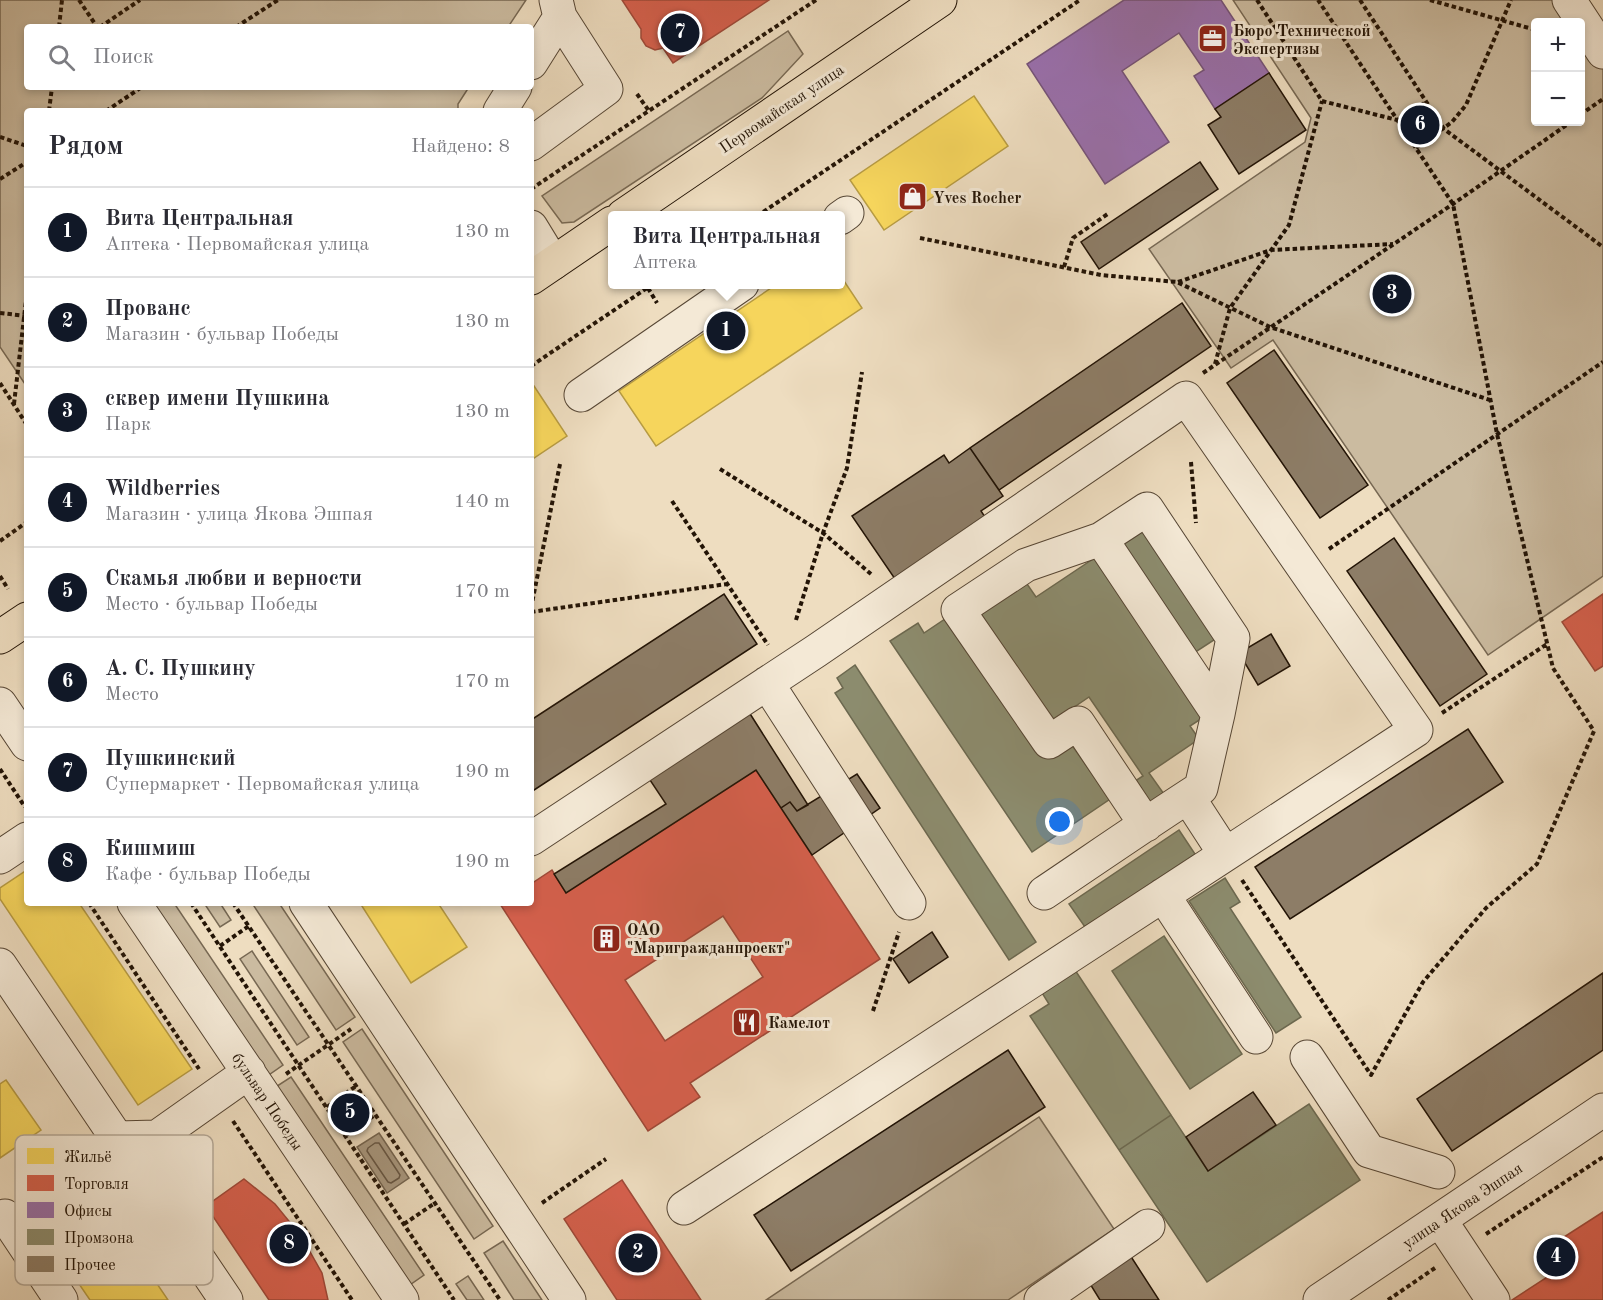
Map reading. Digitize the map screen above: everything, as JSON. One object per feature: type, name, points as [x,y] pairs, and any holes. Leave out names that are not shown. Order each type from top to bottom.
[{"type":"main road","name":"Первомайская улица","points":[[630,211],[940,0]]},
{"type":"main road","points":[[542,270],[608,226]]},
{"type":"main road","points":[[0,637],[24,621]]},
{"type":"street","points":[[1569,0],[1603,52]]},
{"type":"street","points":[[534,57],[558,9]]},
{"type":"street","points":[[534,142],[606,89],[558,9]]},
{"type":"street","points":[[502,108],[513,90]]},
{"type":"street","points":[[534,239],[542,270]]},
{"type":"street","points":[[581,395],[736,289]]},
{"type":"street","points":[[534,837],[897,597],[1186,398],[1416,730],[684,1208]]},
{"type":"street","points":[[1044,892],[1146,825],[1188,796],[1201,788],[1233,638],[1147,509],[1101,539],[1026,565],[958,610],[1049,742],[1078,723],[1146,825]]},
{"type":"street","points":[[1101,539],[1218,714]]},
{"type":"street","points":[[776,677],[909,903]]},
{"type":"street","points":[[0,704],[24,740]]},
{"type":"street","points":[[1188,796],[1226,854]]},
{"type":"street","points":[[0,857],[24,841]]},
{"type":"street","points":[[1163,895],[1256,1037]]},
{"type":"street","name":"бульвар Победы","points":[[136,906],[402,1300]]},
{"type":"street","points":[[308,906],[569,1300]]},
{"type":"street","points":[[0,965],[115,1135]]},
{"type":"street","points":[[1307,1057],[1369,1151],[1438,1172]]},
{"type":"street","points":[[161,1135],[255,1082]]},
{"type":"street","name":"улица Якова Эшпая","points":[[1320,1300],[1603,1110]]},
{"type":"street","points":[[5,1216],[15,1231]]},
{"type":"street","points":[[1440,1220],[1493,1300]]},
{"type":"street","points":[[1041,1300],[1148,1226]]},
{"type":"street","points":[[213,1281],[226,1300]]},
{"type":"street","points":[[52,1285],[62,1300]]},
{"type":"path","points":[[59,24],[62,0]]},
{"type":"path","points":[[79,0],[97,24]]},
{"type":"path","points":[[104,24],[140,0]]},
{"type":"path","points":[[241,24],[278,0]]},
{"type":"path","points":[[534,187],[816,0]]},
{"type":"path","points":[[764,211],[1080,0]]},
{"type":"path","points":[[1257,0],[1322,101],[1397,120],[1426,102]]},
{"type":"path","points":[[1226,854],[1371,1075],[1424,982],[1486,908],[1537,864],[1594,731],[1552,668],[1497,434],[1453,204],[1318,0]]},
{"type":"path","points":[[1360,0],[1444,129],[1603,247]]},
{"type":"path","points":[[1430,0],[1531,29]]},
{"type":"path","points":[[1416,148],[1444,129],[1460,114],[1471,96],[1511,0]]},
{"type":"path","points":[[49,108],[52,90]]},
{"type":"path","points":[[110,108],[136,90]]},
{"type":"path","points":[[1585,112],[1603,99]]},
{"type":"path","points":[[1215,364],[1230,308],[1289,225],[1322,101]]},
{"type":"path","points":[[1186,398],[1199,376],[1215,364],[1565,126]]},
{"type":"path","points":[[0,137],[24,145]]},
{"type":"path","points":[[0,179],[24,164]]},
{"type":"path","points":[[1064,267],[1073,238],[1109,213]]},
{"type":"path","points":[[920,238],[1101,275],[1177,282],[1270,327],[1490,400]]},
{"type":"path","points":[[1177,282],[1271,250],[1394,244]]},
{"type":"path","points":[[534,364],[647,289]]},
{"type":"path","points":[[0,313],[24,316]]},
{"type":"path","points":[[14,404],[24,331]]},
{"type":"path","points":[[1303,567],[1603,362]]},
{"type":"path","points":[[796,620],[823,533],[847,468],[862,372]]},
{"type":"path","points":[[0,383],[24,420]]},
{"type":"path","points":[[1187,569],[1197,543],[1190,454]]},
{"type":"path","points":[[534,595],[560,464]]},
{"type":"path","points":[[720,469],[823,533],[897,597]]},
{"type":"path","points":[[672,501],[727,584],[776,677]]},
{"type":"path","points":[[0,541],[24,524]]},
{"type":"path","points":[[0,576],[8,589]]},
{"type":"path","points":[[534,610],[727,584]]},
{"type":"path","points":[[1416,730],[1547,644]]},
{"type":"path","points":[[0,769],[24,805]]},
{"type":"path","points":[[873,1011],[909,903]]},
{"type":"path","points":[[193,906],[454,1300]]},
{"type":"path","points":[[235,906],[500,1300]]},
{"type":"path","points":[[220,946],[249,926]]},
{"type":"path","points":[[255,1082],[298,1065],[378,1011]]},
{"type":"path","points":[[327,1107],[356,1086]]},
{"type":"path","points":[[345,1136],[375,1115]]},
{"type":"path","points":[[1388,1300],[1603,1157]]},
{"type":"path","points":[[539,1205],[606,1159]]},
{"type":"path","points":[[404,1224],[435,1203]]},
{"type":"shaded area","points":[[0,0],[526,0],[510,24],[24,24],[24,90],[467,90],[458,108],[24,108],[24,383],[0,347]]},
{"type":"shaded area","points":[[1233,0],[1563,0],[1575,18],[1531,18],[1531,126],[1585,126],[1585,31],[1603,58],[1603,576],[1488,655],[1273,340],[1231,368],[1149,249],[1305,142],[1311,118]]},
{"type":"shaded area","points":[[788,31],[803,54],[762,98],[574,222],[562,223],[542,196]]},
{"type":"shaded area","points":[[147,906],[176,906],[283,1065],[263,1079]]},
{"type":"shaded area","points":[[206,906],[222,906],[231,920],[220,927]]},
{"type":"shaded area","points":[[254,906],[281,906],[355,1017],[336,1030]]},
{"type":"shaded area","points":[[252,951],[309,1037],[297,1045],[240,959]]},
{"type":"shaded area","points":[[362,1029],[493,1226],[474,1239],[343,1042]]},
{"type":"shaded area","points":[[291,1077],[424,1275],[404,1289],[271,1090]]},
{"type":"shaded area","points":[[1039,1117],[1114,1229],[1008,1300],[766,1300]]},
{"type":"shaded area","points":[[503,1241],[542,1300],[514,1300],[484,1253]]},
{"type":"shaded area","points":[[468,1276],[484,1300],[467,1300],[456,1284]]},
{"type":"water","points":[[379,1133],[409,1178],[387,1193],[357,1147]]},
{"type":"building: Жильё","points":[[974,96],[1008,146],[884,230],[850,180]]},
{"type":"building: Жильё","points":[[845,282],[862,308],[656,446],[619,391],[770,289],[845,289]]},
{"type":"building: Жильё","points":[[534,386],[567,436],[534,458]]},
{"type":"building: Жильё","points":[[24,872],[24,906],[81,906],[192,1069],[138,1105],[0,899],[0,888]]},
{"type":"building: Жильё","points":[[362,906],[440,906],[467,947],[411,983]]},
{"type":"building: Жильё","points":[[6,1080],[41,1130],[34,1135],[15,1135],[15,1148],[0,1158],[0,1084]]},
{"type":"building: Жильё","points":[[80,1285],[158,1285],[168,1300],[90,1300]]},
{"type":"building: Торговля","points":[[622,0],[769,0],[673,63],[663,48],[655,50],[646,46],[641,38],[641,29]]},
{"type":"building: Торговля","points":[[1603,594],[1603,666],[1595,671],[1562,622]]},
{"type":"building: Торговля","name":"OAO \"Маригражданпроект\"","points":[[756,770],[880,959],[690,1083],[700,1097],[648,1131],[501,906],[534,906],[534,882],[552,870],[566,893]],"holes":[[[723,916],[763,977],[665,1041],[625,980]]]},
{"type":"building: Торговля","points":[[244,1179],[275,1204],[301,1236],[322,1273],[328,1300],[269,1300],[213,1216],[213,1201]]},
{"type":"building: Торговля","points":[[622,1180],[701,1300],[617,1300],[564,1219]]},
{"type":"building: Торговля","points":[[1603,1212],[1603,1300],[1512,1300],[1552,1274],[1539,1253]]},
{"type":"building: Офисы","points":[[1124,0],[1221,0],[1269,73],[1215,109],[1194,76],[1204,70],[1179,33],[1122,71],[1169,142],[1105,184],[1027,64]]},
{"type":"building: Промзона","points":[[1146,529],[1217,638],[1194,653],[1123,544]]},
{"type":"building: Промзона","points":[[1099,555],[1207,715],[1190,726],[1199,739],[1149,773],[1164,794],[1147,806],[1132,783],[1143,776],[1089,697],[1051,723],[977,613],[1025,581],[1036,597]]},
{"type":"building: Промзона","points":[[951,615],[1069,741],[1090,771],[1097,766],[1116,795],[1032,852],[890,641],[918,623],[924,633]]},
{"type":"building: Промзона","points":[[855,665],[1036,942],[1009,960],[835,693],[843,688],[837,678]]},
{"type":"building: Промзона","points":[[1179,830],[1195,854],[1085,927],[1069,904]]},
{"type":"building: Промзона","points":[[1225,878],[1240,902],[1230,908],[1301,1017],[1276,1033],[1189,901]]},
{"type":"building: Промзона","points":[[1164,936],[1242,1054],[1190,1089],[1112,971]]},
{"type":"building: Промзона","points":[[1073,967],[1171,1115],[1119,1150],[1030,1016],[1049,1004],[1039,988]]},
{"type":"building: Промзона","points":[[1309,1104],[1360,1180],[1207,1282],[1119,1150],[1171,1115],[1208,1171]]},
{"type":"building: Прочее","points":[[1269,73],[1306,130],[1239,174],[1208,125],[1221,117],[1215,109]]},
{"type":"building: Прочее","points":[[1200,162],[1218,189],[1099,269],[1081,242]]},
{"type":"building: Прочее","points":[[1182,303],[1211,346],[999,490],[970,448]]},
{"type":"building: Прочее","points":[[1274,350],[1368,485],[1320,518],[1227,383]]},
{"type":"building: Прочее","points":[[970,448],[1003,496],[981,511],[985,517],[895,579],[852,516],[944,455],[949,463]]},
{"type":"building: Прочее","points":[[1394,538],[1487,674],[1440,706],[1347,571]]},
{"type":"building: Прочее","points":[[724,594],[757,644],[534,790],[534,718]]},
{"type":"building: Прочее","points":[[1271,634],[1290,666],[1258,685],[1239,653]]},
{"type":"building: Прочее","points":[[747,709],[808,805],[797,811],[790,802],[781,808],[756,770],[566,893],[554,874],[666,804],[646,774]]},
{"type":"building: Прочее","points":[[1468,729],[1503,782],[1290,919],[1255,867]]},
{"type":"building: Прочее","points":[[857,774],[880,808],[812,855],[781,808],[790,802],[797,811]]},
{"type":"building: Прочее","points":[[932,932],[948,957],[909,983],[893,959]]},
{"type":"building: Прочее","points":[[1603,973],[1603,1050],[1452,1151],[1417,1099]]},
{"type":"building: Прочее","points":[[1008,1050],[1045,1107],[791,1271],[754,1215]]},
{"type":"building: Прочее","points":[[1253,1092],[1276,1125],[1208,1171],[1186,1137]]},
{"type":"building: Прочее","points":[[1128,1252],[1159,1300],[1100,1300],[1087,1279]]},
{"type":"place","name":"Пушкинский","points":[[680,33]]},
{"type":"place","name":"Бюро Технической Экспертизы","points":[[1212,39]]},
{"type":"place","name":"А. С. Пушкину","points":[[1420,125]]},
{"type":"place","name":"Yves Rocher","points":[[912,197]]},
{"type":"place","name":"сквер имени Пушкина","points":[[1392,294]]},
{"type":"place","name":"Вита Центральная","points":[[726,331]]},
{"type":"place","name":"OAO \"Маригражданпроект\"","points":[[606,938]]},
{"type":"place","name":"Камелот","points":[[747,1022]]},
{"type":"place","name":"Скамья любви и верности","points":[[350,1113]]},
{"type":"place","name":"Кишмиш","points":[[289,1244]]},
{"type":"place","name":"Прованс","points":[[638,1253]]},
{"type":"place","name":"Wildberries","points":[[1556,1257]]}]
